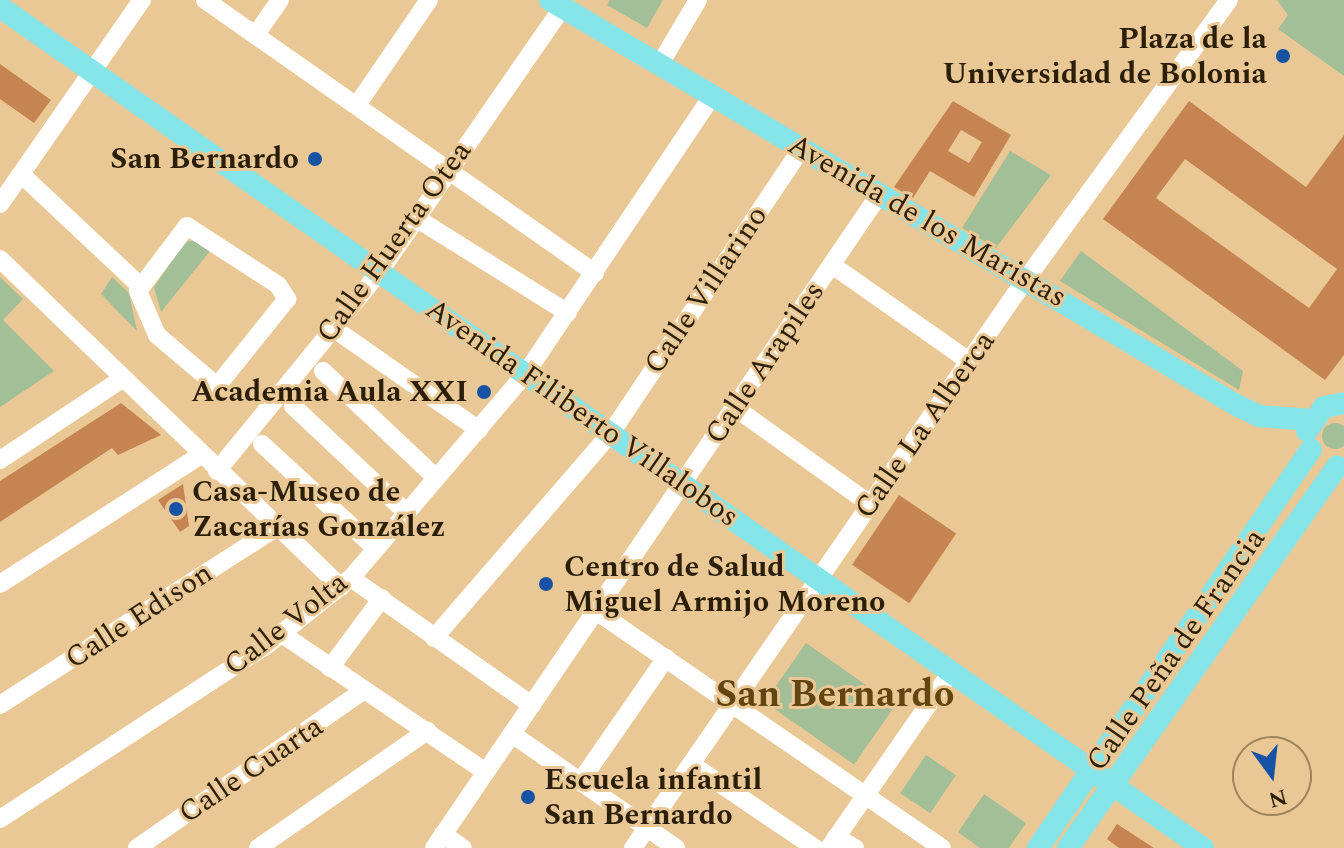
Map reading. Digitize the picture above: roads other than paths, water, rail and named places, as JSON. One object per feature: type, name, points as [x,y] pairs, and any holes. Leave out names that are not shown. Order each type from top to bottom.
[{"type":"main road","name":"Avenida de los Maristas","points":[[556,4],[1238,406],[1259,416],[1311,420]]},
{"type":"main road","name":"Avenida Filiberto Villalobos","points":[[0,7],[1203,848]]},
{"type":"main road","points":[[1341,466],[1311,450],[1311,420],[1324,407],[1344,403]]},
{"type":"main road","name":"Calle Peña de Francia","points":[[1038,848],[1311,450]]},
{"type":"main road","name":"Calle Peña de Francia","points":[[1068,848],[1341,466]]},
{"type":"street","points":[[0,204],[142,0]]},
{"type":"street","points":[[205,0],[257,33],[595,273]]},
{"type":"street","points":[[257,33],[280,0]]},
{"type":"street","points":[[357,105],[429,0]]},
{"type":"street","points":[[660,64],[698,0]]},
{"type":"street","name":"Calle La Alberca","points":[[633,848],[969,361],[1229,0]]},
{"type":"street","name":"Calle Huerta Otea","points":[[217,471],[380,271],[556,4]]},
{"type":"street","name":"Calle Volta","points":[[0,819],[282,634],[346,582],[526,373],[712,96]]},
{"type":"street","name":"Calle Villarino","points":[[434,638],[611,433],[802,148]]},
{"type":"street","points":[[21,174],[138,284],[151,327],[217,386],[286,303],[278,285],[194,227],[180,228],[138,284]]},
{"type":"street","name":"Calle Arapiles","points":[[439,841],[879,195]]},
{"type":"street","points":[[416,218],[568,313]]},
{"type":"street","points":[[0,259],[277,527],[346,582],[382,598],[532,705]]},
{"type":"street","points":[[832,265],[969,361]]},
{"type":"street","points":[[333,328],[479,430]]},
{"type":"street","points":[[323,371],[436,478]]},
{"type":"street","points":[[0,460],[122,379]]},
{"type":"street","points":[[293,406],[407,513]]},
{"type":"street","points":[[734,407],[870,504]]},
{"type":"street","points":[[262,444],[375,548]]},
{"type":"street","points":[[0,584],[201,455]]},
{"type":"street","name":"Calle Edison","points":[[0,705],[277,527]]},
{"type":"street","points":[[330,668],[382,598]]},
{"type":"street","points":[[596,611],[942,848]]},
{"type":"street","points":[[282,634],[486,772]]},
{"type":"street","points":[[580,782],[666,658]]},
{"type":"street","points":[[855,848],[833,843],[951,672]]},
{"type":"street","name":"Calle Cuarta","points":[[137,848],[364,690]]},
{"type":"street","points":[[258,848],[427,731]]},
{"type":"street","points":[[512,734],[676,848]]},
{"type":"street","points":[[691,764],[815,848]]},
{"type":"street","points":[[439,841],[463,848]]},
{"type":"place","name":"Plaza de la Universidad de Bolonia","points":[[1283,56]]},
{"type":"place","name":"San Bernardo","points":[[315,159]]},
{"type":"place","name":"Academia Aula XXI","points":[[484,392]]},
{"type":"place","name":"Casa-Museo de Zacarías González","points":[[176,509]]},
{"type":"place","name":"Centro de Salud Miguel Armijo Moreno","points":[[546,584]]},
{"type":"place","name":"Escuela infantil San Bernardo","points":[[528,797]]},
{"type":"district","name":"San Bernardo","points":[[835,696]]}]
